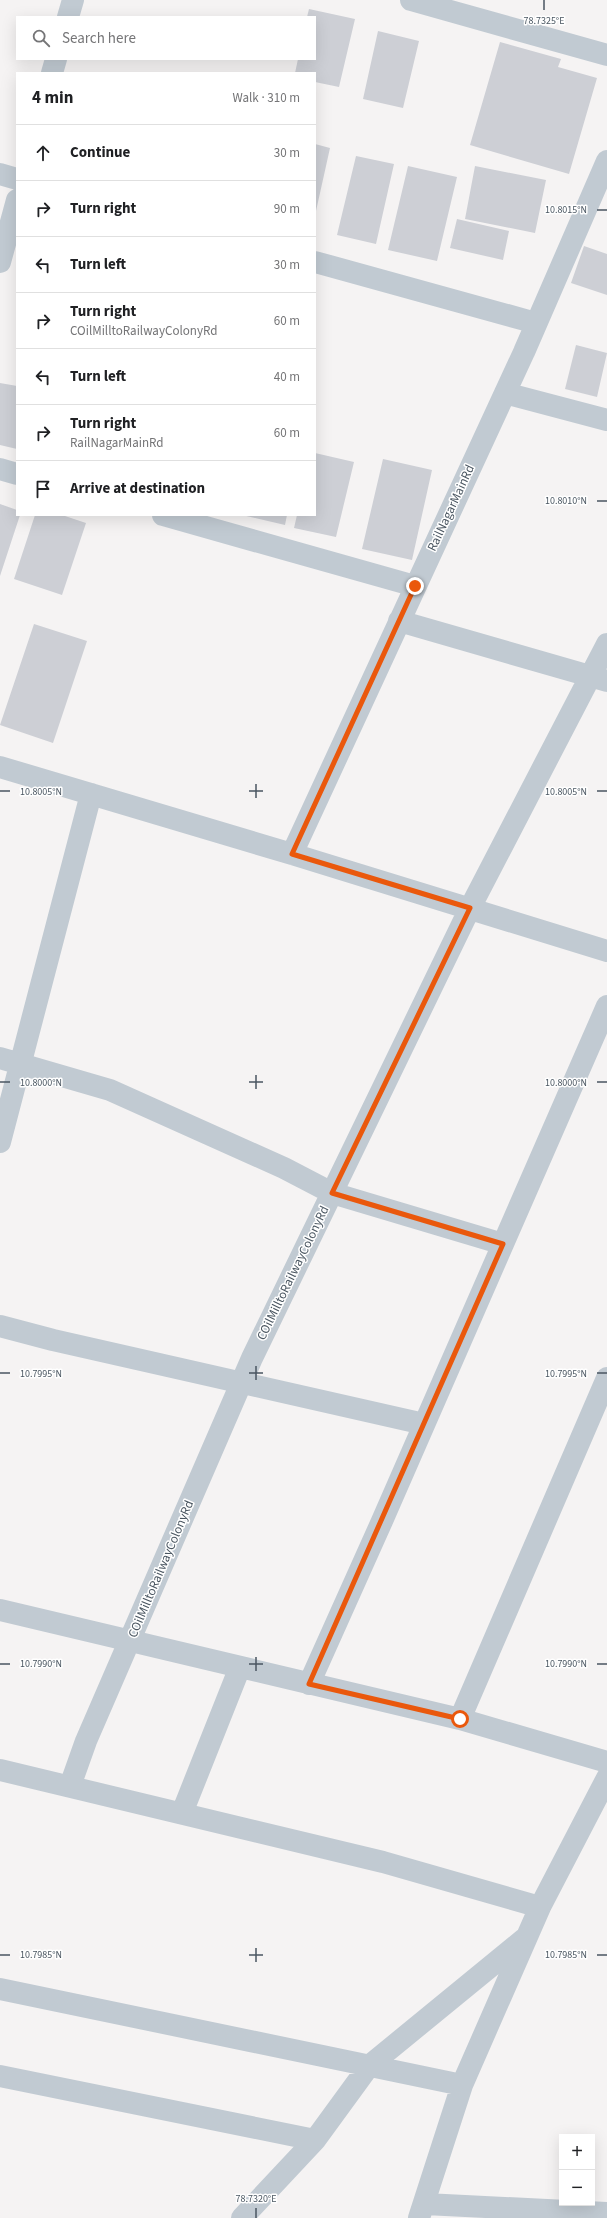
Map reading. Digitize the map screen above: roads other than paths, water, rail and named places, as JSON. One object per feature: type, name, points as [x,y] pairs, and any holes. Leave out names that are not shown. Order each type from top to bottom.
[{"type":"street","points":[[68,16],[73,0]]},
{"type":"street","points":[[411,0],[607,55]]},
{"type":"street","points":[[52,72],[56,60]]},
{"type":"street","name":"RailNagarMainRd","points":[[292,854],[505,393],[607,161]]},
{"type":"street","points":[[0,174],[16,179]]},
{"type":"street","points":[[0,262],[16,204]]},
{"type":"street","points":[[316,262],[536,323]]},
{"type":"street","points":[[505,393],[607,420]]},
{"type":"street","points":[[0,469],[16,474]]},
{"type":"street","points":[[167,516],[415,586]]},
{"type":"street","points":[[399,621],[599,679]]},
{"type":"street","name":"COilMilltoRailwayColonyRd","points":[[70,1786],[86,1741],[241,1383],[470,908],[599,679],[607,644]]},
{"type":"street","points":[[0,767],[292,854],[607,951]]},
{"type":"street","points":[[0,1142],[10,1061],[91,794]]},
{"type":"street","points":[[309,1684],[607,1006]]},
{"type":"street","points":[[10,1061],[110,1090],[284,1168],[332,1193],[503,1244]]},
{"type":"street","points":[[0,1326],[241,1383],[424,1424]]},
{"type":"street","points":[[460,1719],[607,1378]]},
{"type":"street","points":[[0,1610],[129,1642],[460,1719],[607,1762]]},
{"type":"street","points":[[182,1813],[240,1667]]},
{"type":"street","points":[[0,1770],[384,1862],[540,1907]]},
{"type":"street","points":[[607,1778],[540,1907],[462,2086],[422,2211],[607,2213]]},
{"type":"street","points":[[242,2218],[315,2140],[369,2066],[527,1936]]},
{"type":"street","points":[[0,1989],[462,2086]]},
{"type":"street","points":[[0,2076],[315,2140]]}]
